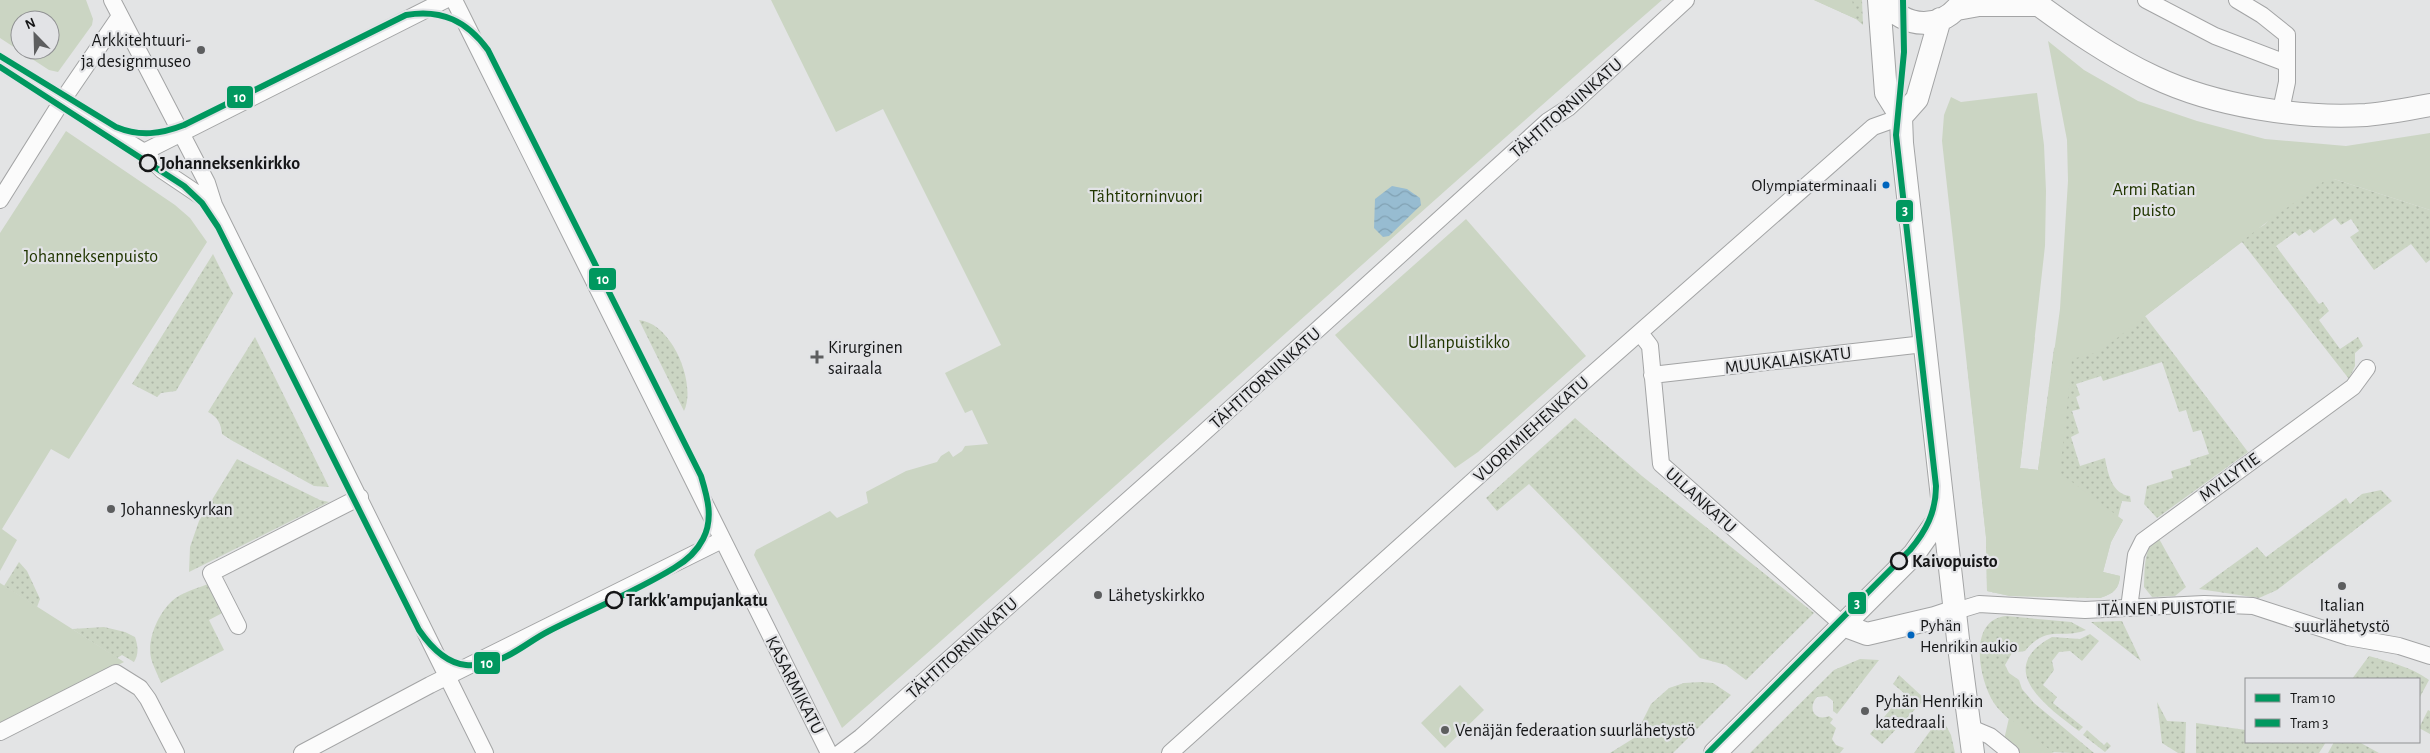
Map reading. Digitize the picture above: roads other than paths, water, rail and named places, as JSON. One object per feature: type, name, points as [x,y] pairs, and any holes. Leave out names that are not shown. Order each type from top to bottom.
[{"type":"street","points":[[112,0],[207,183],[214,205],[485,753]]},
{"type":"street","points":[[144,152],[445,0]]},
{"type":"street","name":"KASARMIKATU","points":[[454,0],[829,753]]},
{"type":"street","name":"TÄHTITORNINKATU","points":[[840,753],[861,737],[1168,465],[1548,122],[1568,108],[1686,0]]},
{"type":"street","points":[[1879,0],[1886,93],[1901,117],[1902,143],[1943,513],[1973,753]]},
{"type":"street","points":[[1884,0],[1896,15],[1904,20],[1921,23],[1953,9],[1979,5],[2035,2],[2117,57],[2155,78],[2205,96],[2242,105],[2319,115],[2367,115],[2430,104]]},
{"type":"street","points":[[2146,0],[2215,36],[2286,63]]},
{"type":"street","points":[[2237,0],[2262,15],[2287,35],[2287,82],[2281,110]]},
{"type":"street","points":[[1901,117],[1917,99],[1953,9]]},
{"type":"street","points":[[0,200],[62,101],[120,16]]},
{"type":"street","points":[[0,62],[144,152],[162,170],[214,205]]},
{"type":"street","name":"VUORIMIEHENKATU","points":[[1170,753],[1873,127],[1901,117]]},
{"type":"street","name":"ULLANKATU","points":[[1640,333],[1650,346],[1661,464],[1843,625]]},
{"type":"street","name":"MUUKALAISKATU","points":[[1652,375],[1924,344]]},
{"type":"street","name":"MYLLYTIE","points":[[2129,608],[2136,555],[2143,541],[2352,387],[2367,368]]},
{"type":"street","points":[[238,626],[211,573],[360,497]]},
{"type":"street","points":[[1715,753],[1914,554],[1943,513]]},
{"type":"street","points":[[302,753],[448,676],[722,540]]},
{"type":"street","name":"ITÄINEN PUISTOTIE","points":[[1956,611],[1980,604],[2060,609],[2204,604],[2252,606],[2348,637],[2399,646],[2430,656]]},
{"type":"street","points":[[1843,625],[1867,634],[1936,618],[1956,611]]},
{"type":"street","points":[[0,732],[116,673],[140,688],[148,699],[176,753]]},
{"type":"street","points":[[1971,728],[1990,736],[2011,753]]},
{"type":"water","points":[[1392,186],[1407,189],[1420,198],[1421,205],[1389,236],[1383,237],[1374,228],[1375,199]]},
{"type":"tram line","name":"3","points":[[1708,753],[1910,550],[1921,536],[1932,513],[1936,486],[1896,135],[1904,52],[1903,0]]},
{"type":"tram line","name":"10","points":[[0,56],[116,127],[134,132],[150,133],[167,131],[184,125],[406,15],[431,14],[442,16],[453,19],[471,31],[488,50],[701,476],[709,515],[706,531],[701,543],[687,559],[659,577],[549,631],[503,658],[485,664],[466,665],[451,661],[439,653],[419,630],[218,227],[202,203],[184,186],[0,67]]},
{"type":"place","name":"Arkkitehtuuri- ja designmuseo","points":[[201,50]]},
{"type":"place","name":"Johanneksenkirkko","points":[[148,163]]},
{"type":"place","name":"Olympiaterminaali","points":[[1886,185]]},
{"type":"place","name":"Kirurginen sairaala","points":[[817,357]]},
{"type":"place","name":"Johanneskyrkan","points":[[111,509]]},
{"type":"place","name":"Kaivopuisto","points":[[1899,561]]},
{"type":"place","name":"Italian suurlähetystö","points":[[2342,586]]},
{"type":"place","name":"Lähetyskirkko","points":[[1098,595]]},
{"type":"place","name":"Tarkk'ampujankatu","points":[[614,600]]},
{"type":"place","name":"Pyhän Henrikin aukio","points":[[1911,635]]},
{"type":"place","name":"Pyhän Henrikin katedraali","points":[[1865,711]]},
{"type":"place","name":"Venäjän federaation suurlähetystö","points":[[1445,730]]},
{"type":"park label","name":"Tähtitorninvuori","points":[[1146,196]]},
{"type":"park label","name":"Armi Ratian puisto","points":[[2154,199]]},
{"type":"park label","name":"Johanneksenpuisto","points":[[91,256]]},
{"type":"park label","name":"Ullanpuistikko","points":[[1459,342]]}]
